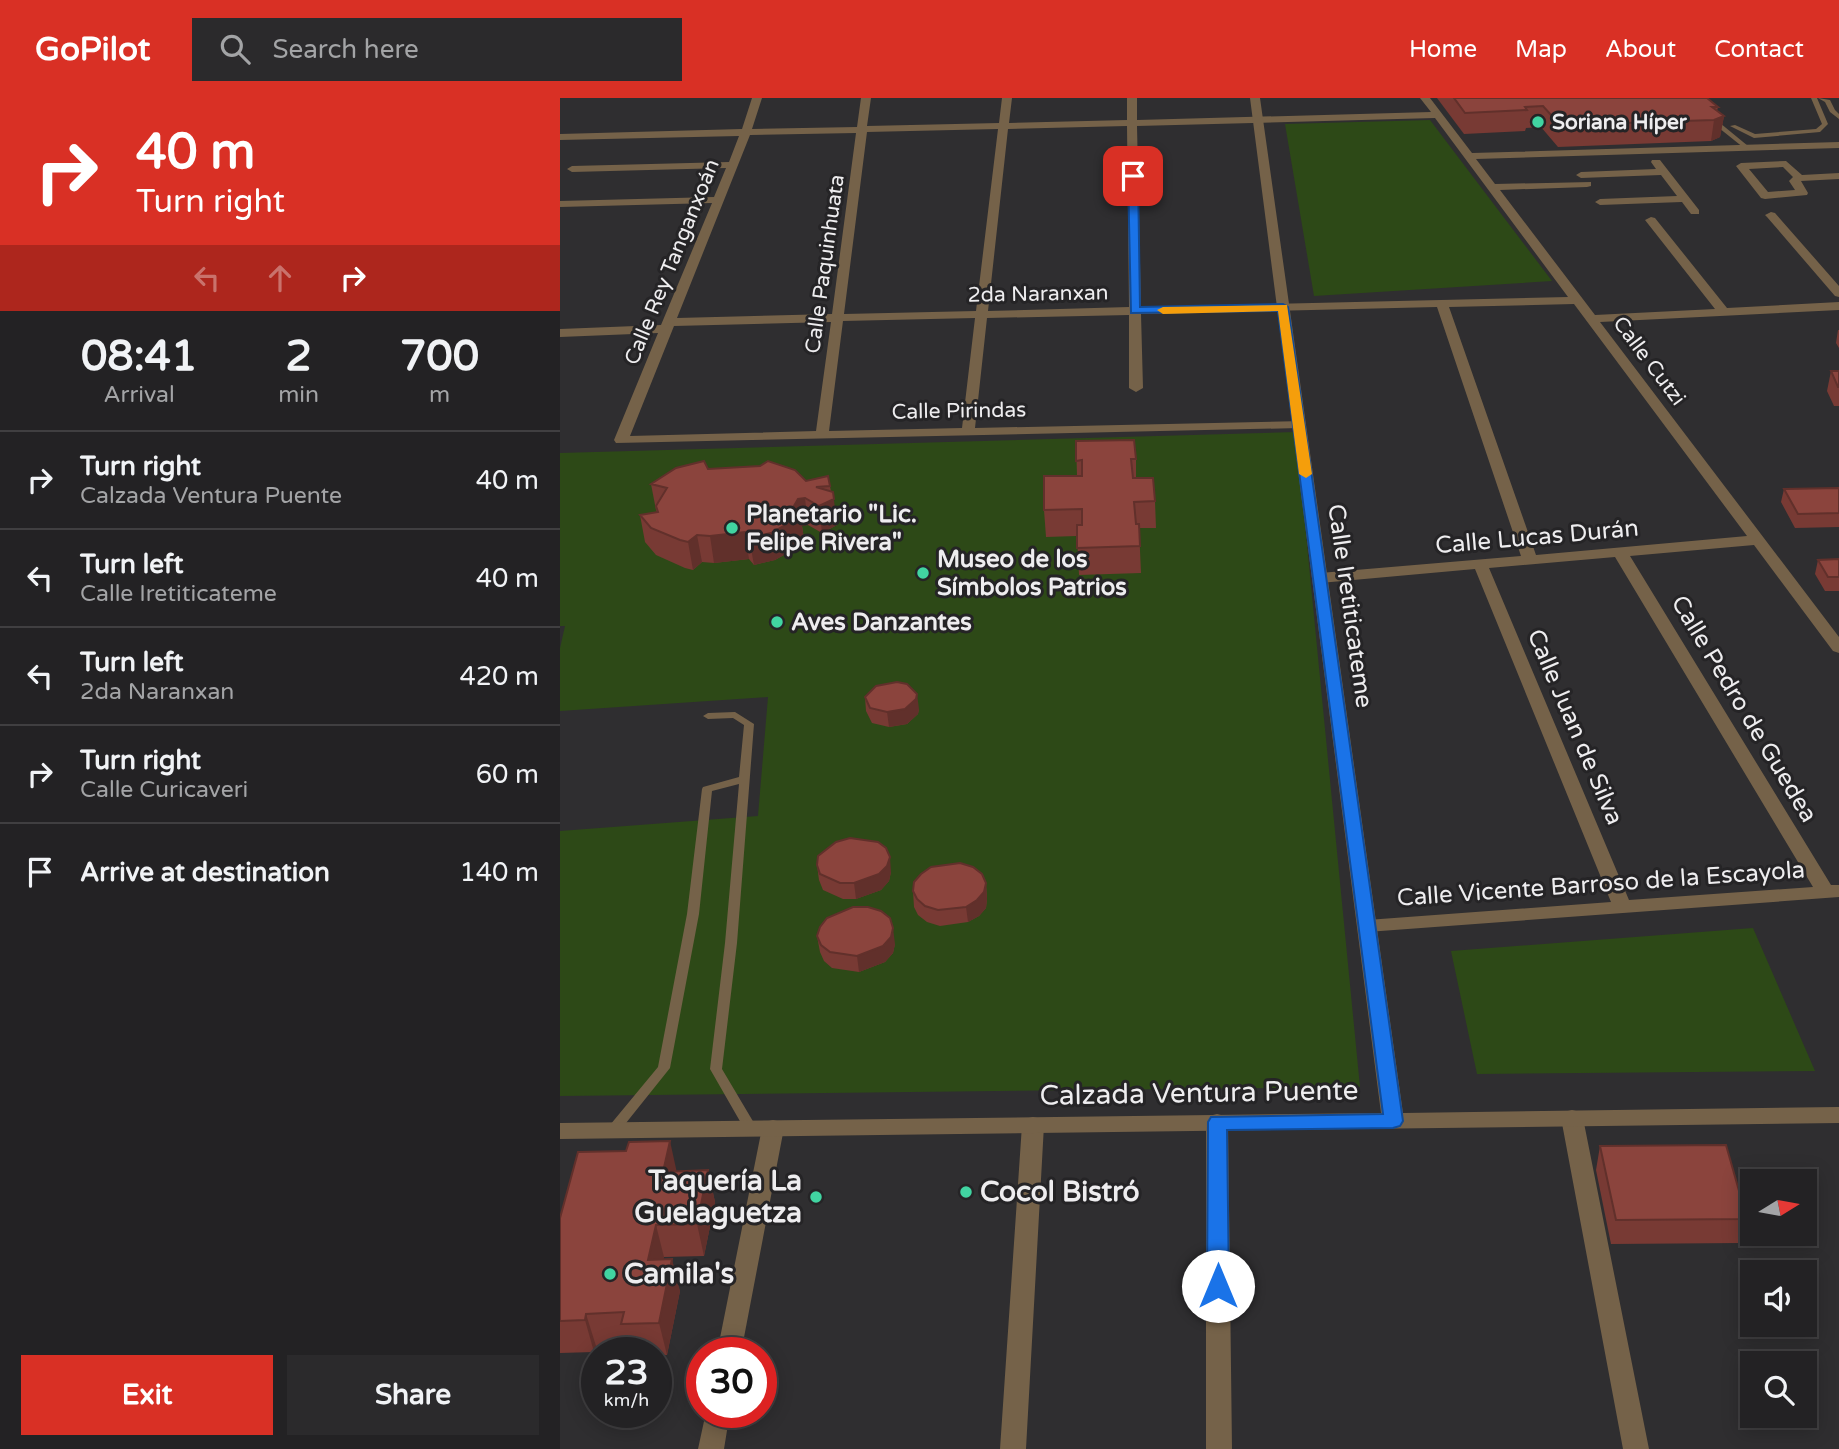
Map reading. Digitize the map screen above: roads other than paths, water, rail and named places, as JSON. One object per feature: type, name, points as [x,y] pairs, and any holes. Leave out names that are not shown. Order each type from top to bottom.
[{"type":"street","name":"Calle Rey Tanganxoán","points":[[621,440],[746,132],[757,98]]},
{"type":"street","name":"Calle Paquinhuata","points":[[821,435],[866,98]]},
{"type":"street","points":[[968,432],[1007,98]]},
{"type":"street","points":[[1132,98],[1136,388]]},
{"type":"street","name":"Calle Iretiticateme","points":[[1255,98],[1393,1121]]},
{"type":"street","name":"Calle Cutzi","points":[[1426,98],[1839,648]]},
{"type":"street","points":[[560,137],[1438,115]]},
{"type":"street","points":[[1469,156],[1839,145]]},
{"type":"street","points":[[1656,161],[1695,212]]},
{"type":"street","points":[[1799,178],[1786,164],[1741,166],[1765,195],[1803,193],[1794,181],[1799,178],[1839,176]]},
{"type":"street","points":[[572,169],[732,165]]},
{"type":"street","points":[[1493,187],[1581,175],[1663,172]]},
{"type":"street","points":[[1581,175],[1609,215]]},
{"type":"street","points":[[1600,202],[1684,199]]},
{"type":"street","points":[[560,204],[718,200]]},
{"type":"street","points":[[1771,215],[1839,293]]},
{"type":"street","points":[[1651,220],[1724,312]]},
{"type":"street","name":"2da Naranxan","points":[[560,333],[837,318],[1577,300]]},
{"type":"street","points":[[1442,303],[1531,560]]},
{"type":"street","points":[[1592,319],[1839,306]]},
{"type":"street","name":"Calle Pirindas","points":[[621,440],[1299,424]]},
{"type":"street","name":"Calle Lucas Durán","points":[[1320,578],[1758,540]]},
{"type":"street","name":"Calle Pedro de Guedea","points":[[1620,552],[1832,891]]},
{"type":"street","name":"Calle Juan de Silva","points":[[1480,564],[1623,908]]},
{"type":"street","name":"Calle Vicente Barroso de la Escayola","points":[[1367,926],[1832,891]]},
{"type":"street","name":"Calzada Ventura Puente","points":[[560,1131],[1839,1115]]},
{"type":"street","points":[[1572,1118],[1636,1449]]},
{"type":"street","points":[[1217,1122],[1219,1449]]},
{"type":"street","points":[[1013,1449],[1033,1125]]},
{"type":"street","points":[[731,1337],[764,1128]]},
{"type":"street","points":[[711,1449],[715,1428]]},
{"type":"lane","points":[[1699,98],[1705,104],[1706,115],[1746,147]]},
{"type":"lane","points":[[1733,126],[1754,136],[1818,131],[1825,124],[1814,98]]},
{"type":"lane","points":[[1821,98],[1828,101],[1839,117]]},
{"type":"lane","points":[[708,716],[735,715],[749,724],[731,943],[716,1069],[750,1127],[764,1128]]},
{"type":"lane","points":[[605,1130],[613,1130],[664,1068],[693,914],[704,796],[745,779]]},
{"type":"place","name":"Soriana Híper","points":[[1538,122]]},
{"type":"place","name":"Planetario \"Lic. Felipe Rivera\"","points":[[732,528]]},
{"type":"place","name":"Museo de los Símbolos Patrios","points":[[923,573]]},
{"type":"place","name":"Aves Danzantes","points":[[777,622]]},
{"type":"place","name":"Cocol Bistró","points":[[966,1192]]},
{"type":"place","name":"Taquería La Guelaguetza","points":[[816,1197]]},
{"type":"place","name":"Camila's","points":[[610,1274]]}]
